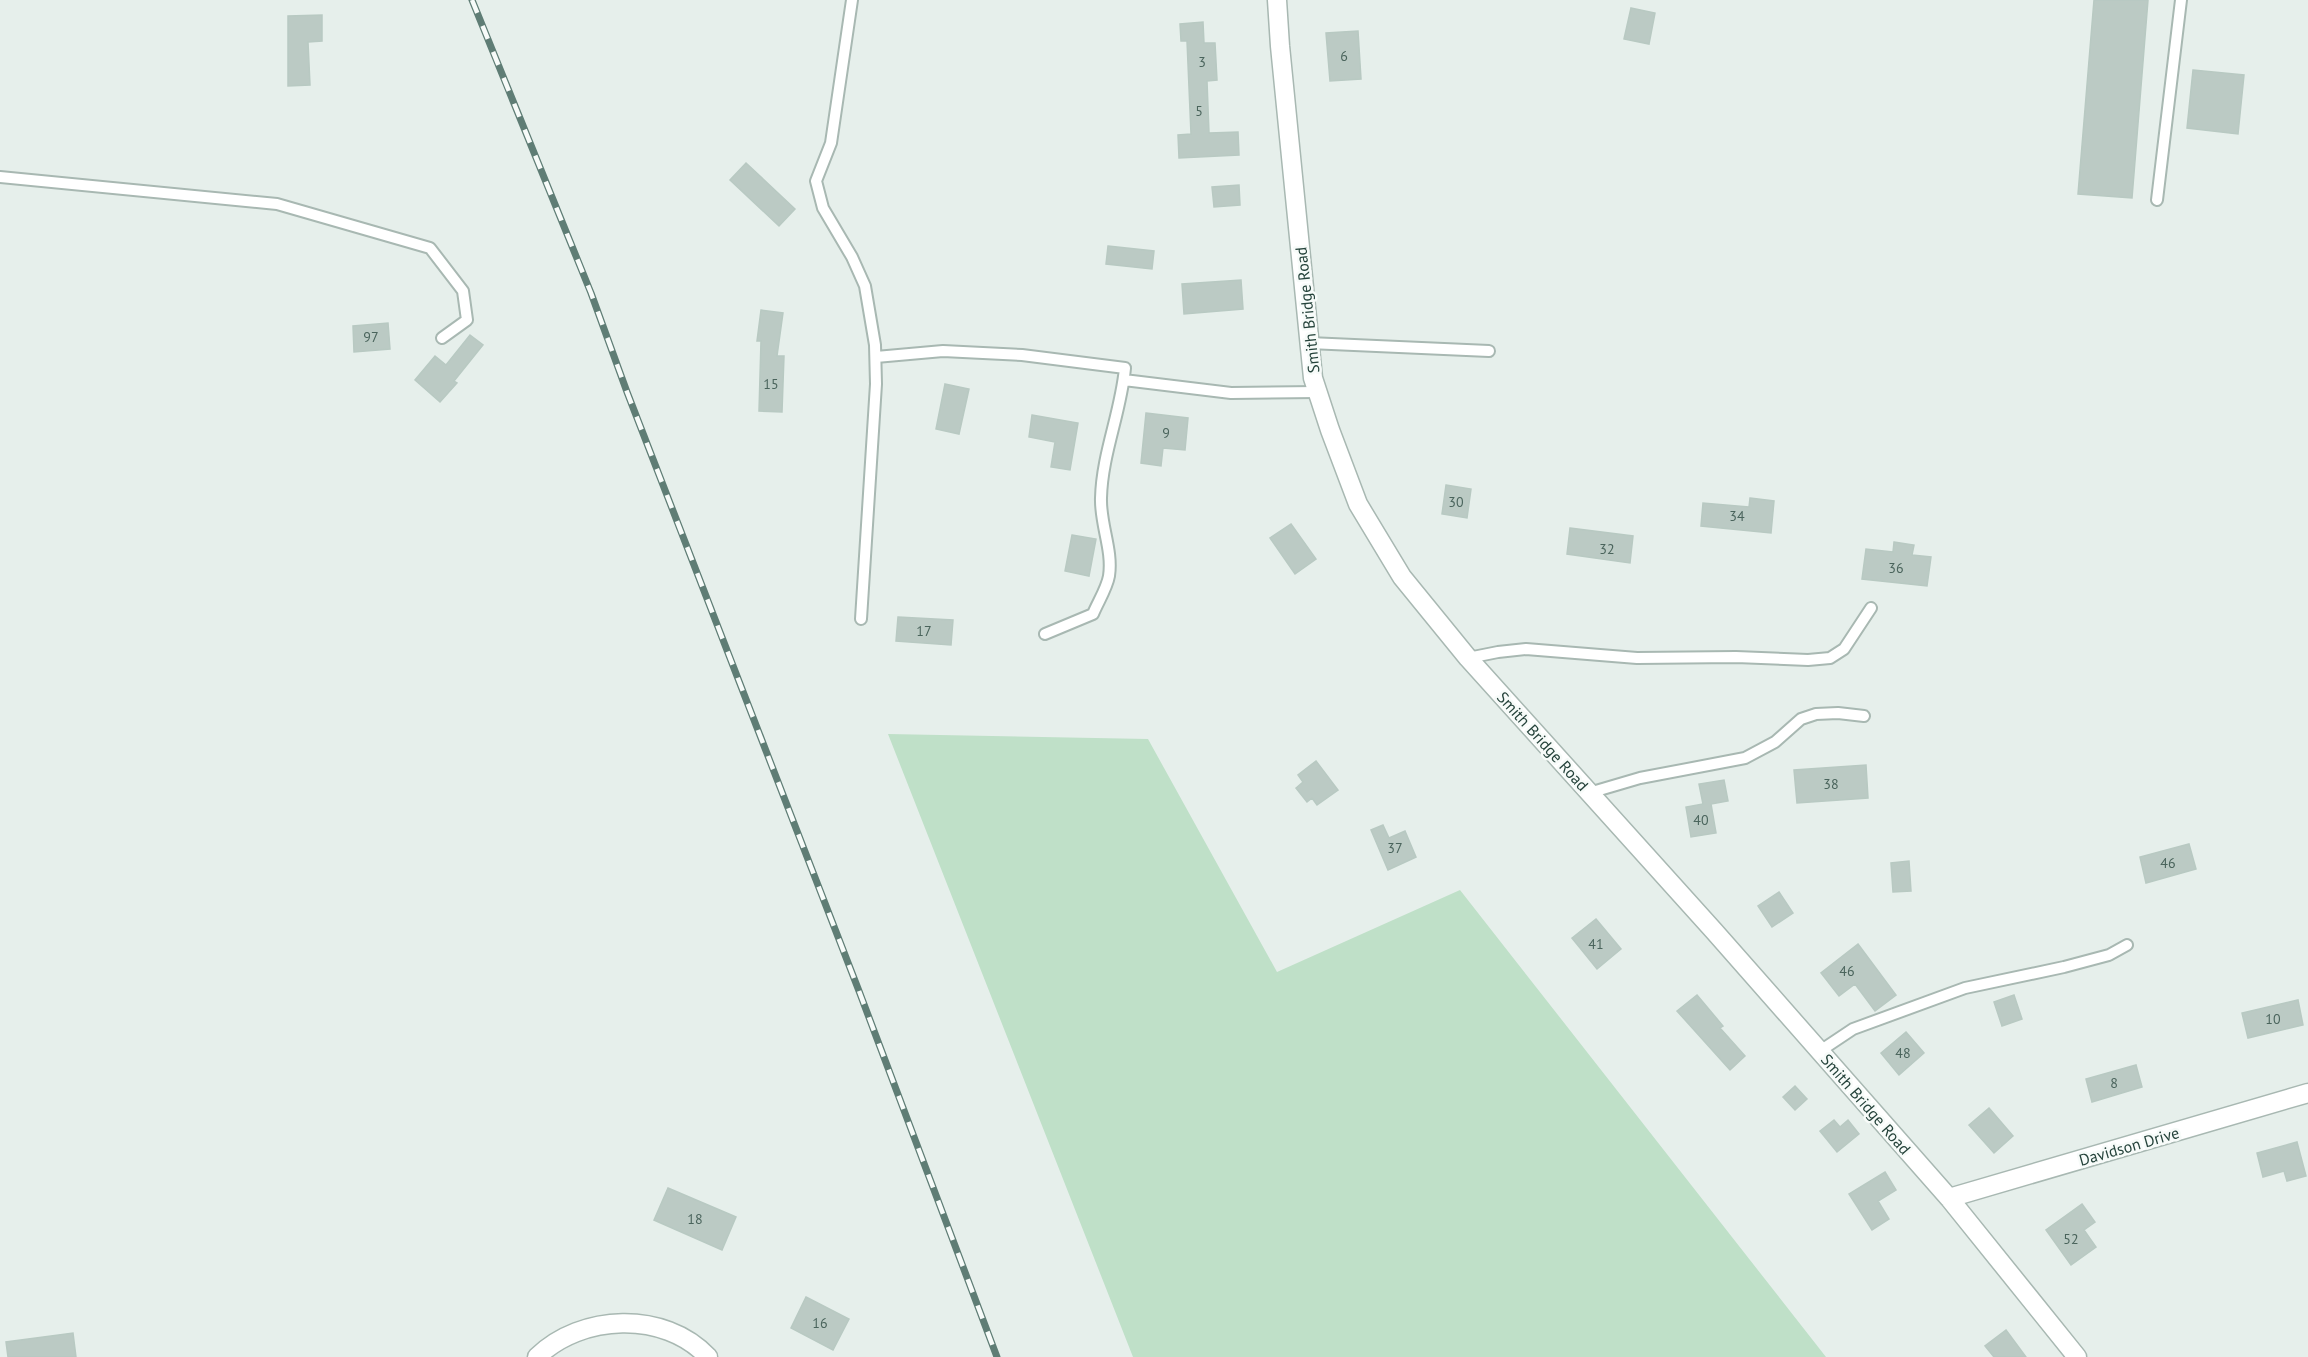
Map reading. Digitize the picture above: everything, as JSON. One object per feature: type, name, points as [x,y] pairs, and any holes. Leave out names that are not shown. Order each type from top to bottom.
[{"type":"street","name":"Smith Bridge Road","points":[[1277,0],[1313,378],[1358,504],[1402,578],[1467,658],[1949,1198],[2077,1357]]},
{"type":"street","name":"Davidson Drive","points":[[1949,1198],[2308,1093]]},
{"type":"street","points":[[537,1357],[549,1346],[569,1335],[596,1326],[624,1323],[656,1327],[681,1336],[708,1357]]},
{"type":"lane","points":[[852,0],[831,143],[816,181],[823,208],[852,256],[865,286],[876,357],[861,619]]},
{"type":"lane","points":[[2157,200],[2181,0]]},
{"type":"lane","points":[[0,177],[277,204],[430,248],[463,291],[467,320],[442,338]]},
{"type":"lane","points":[[1310,343],[1489,351]]},
{"type":"lane","points":[[876,357],[943,351],[1022,355],[1125,368],[1108,441],[1100,500],[1106,535],[1109,576],[1093,614],[1045,634]]},
{"type":"lane","points":[[1124,380],[1232,393],[1317,392]]},
{"type":"lane","points":[[1467,658],[1526,649],[1637,658],[1736,657],[1808,660],[1830,658],[1844,649],[1871,608]]},
{"type":"lane","points":[[1589,793],[1640,778],[1745,758],[1775,742],[1801,719],[1816,714],[1838,713],[1864,717]]},
{"type":"lane","points":[[1820,1052],[1853,1029],[1965,988],[2109,956],[2127,945]]},
{"type":"green space","points":[[888,734],[1148,739],[1277,972],[1460,890],[1826,1357],[1133,1357]]},
{"type":"building","points":[[2094,0],[2148,0],[2132,198],[2078,194]]},
{"type":"building","points":[[1631,8],[1655,13],[1649,44],[1624,39]]},
{"type":"building","points":[[322,15],[322,41],[308,42],[310,85],[288,86],[288,16]]},
{"type":"building","points":[[1203,22],[1204,43],[1215,43],[1217,80],[1207,81],[1209,133],[1238,132],[1239,155],[1179,158],[1178,135],[1191,134],[1187,41],[1181,41],[1180,24]]},
{"type":"building","points":[[1358,31],[1361,79],[1330,81],[1326,33]]},
{"type":"building","points":[[2193,70],[2244,75],[2238,134],[2187,128]]},
{"type":"building","points":[[746,163],[795,209],[779,226],[730,180]]},
{"type":"building","points":[[1239,185],[1240,205],[1214,207],[1212,187]]},
{"type":"building","points":[[1108,246],[1154,251],[1152,269],[1106,264]]},
{"type":"building","points":[[1241,280],[1243,309],[1184,314],[1182,284]]},
{"type":"building","points":[[761,310],[783,313],[777,356],[784,356],[782,412],[759,411],[761,341],[757,341]]},
{"type":"building","points":[[388,323],[390,349],[354,352],[353,326]]},
{"type":"building","points":[[470,335],[483,345],[454,381],[457,383],[440,402],[415,380],[435,356],[446,365]]},
{"type":"building","points":[[945,384],[969,389],[959,434],[936,429]]},
{"type":"building","points":[[1146,413],[1188,418],[1185,450],[1163,448],[1161,466],[1141,463]]},
{"type":"building","points":[[1032,415],[1078,423],[1070,470],[1051,467],[1055,442],[1029,437]]},
{"type":"building","points":[[1446,485],[1471,489],[1467,518],[1442,514]]},
{"type":"building","points":[[1750,498],[1774,501],[1771,533],[1701,526],[1703,503],[1749,507]]},
{"type":"building","points":[[1291,524],[1316,559],[1295,574],[1270,538]]},
{"type":"building","points":[[1570,528],[1633,536],[1630,563],[1567,554]]},
{"type":"building","points":[[1072,535],[1096,539],[1089,576],[1065,571]]},
{"type":"building","points":[[1894,542],[1914,545],[1912,555],[1931,557],[1927,586],[1862,579],[1866,549],[1893,552]]},
{"type":"building","points":[[898,617],[953,620],[951,645],[896,641]]},
{"type":"building","points":[[1316,761],[1338,790],[1317,805],[1312,798],[1307,802],[1296,788],[1303,782],[1298,775]]},
{"type":"building","points":[[1866,765],[1868,798],[1797,803],[1794,770]]},
{"type":"building","points":[[1724,780],[1728,801],[1711,804],[1716,833],[1691,837],[1686,807],[1703,804],[1699,784]]},
{"type":"building","points":[[1383,825],[1389,838],[1405,831],[1416,857],[1388,870],[1371,830]]},
{"type":"building","points":[[2189,844],[2196,869],[2146,883],[2140,857]]},
{"type":"building","points":[[1909,861],[1911,891],[1893,892],[1891,863]]},
{"type":"building","points":[[1779,892],[1793,913],[1772,927],[1758,906]]},
{"type":"building","points":[[1596,919],[1621,949],[1597,969],[1572,938]]},
{"type":"building","points":[[1858,944],[1896,995],[1875,1011],[1855,984],[1839,996],[1821,973]]},
{"type":"building","points":[[1697,995],[1723,1026],[1720,1028],[1745,1056],[1730,1070],[1677,1011]]},
{"type":"building","points":[[2014,995],[2022,1019],[2002,1026],[1994,1002]]},
{"type":"building","points":[[2298,1000],[2303,1025],[2248,1038],[2242,1013]]},
{"type":"building","points":[[1906,1032],[1924,1053],[1899,1075],[1881,1053]]},
{"type":"building","points":[[2136,1065],[2142,1087],[2092,1102],[2086,1079]]},
{"type":"building","points":[[1795,1086],[1807,1099],[1795,1110],[1783,1097]]},
{"type":"building","points":[[1989,1108],[2013,1136],[1994,1153],[1969,1125]]},
{"type":"building","points":[[1834,1120],[1840,1127],[1848,1120],[1859,1134],[1837,1152],[1820,1131]]},
{"type":"building","points":[[2297,1142],[2306,1176],[2287,1181],[2284,1171],[2263,1177],[2257,1153]]},
{"type":"building","points":[[1885,1172],[1896,1190],[1878,1201],[1889,1219],[1872,1230],[1849,1194]]},
{"type":"building","points":[[668,1188],[736,1217],[722,1250],[654,1220]]},
{"type":"building","points":[[2082,1204],[2095,1222],[2084,1230],[2096,1247],[2071,1265],[2046,1230]]},
{"type":"building","points":[[806,1297],[849,1319],[833,1350],[791,1328]]},
{"type":"building","points":[[2006,1330],[2026,1357],[1994,1357],[1985,1346]]},
{"type":"building","points":[[73,1333],[76,1357],[8,1357],[6,1342]]},
{"type":"railway","points":[[472,0],[591,293],[997,1357]]}]
